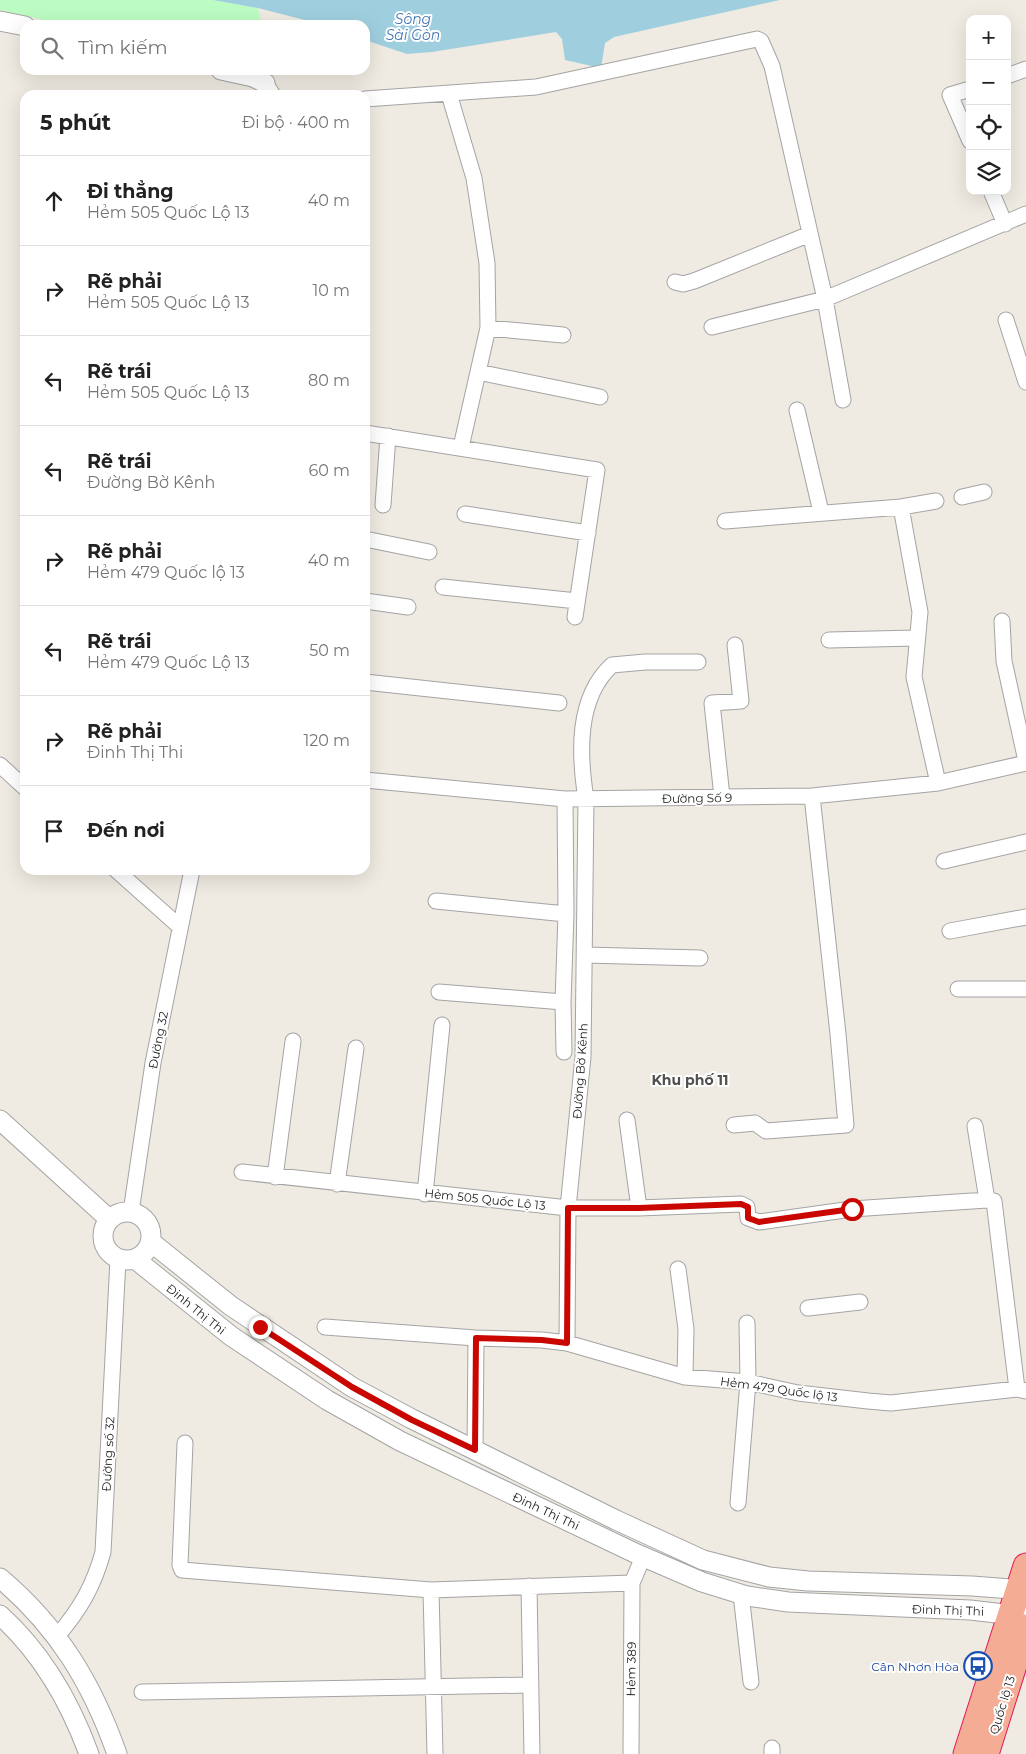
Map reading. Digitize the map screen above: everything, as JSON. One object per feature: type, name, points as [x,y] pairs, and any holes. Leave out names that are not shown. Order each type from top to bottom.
[{"type":"highway","name":"Quốc lộ 13","points":[[986,1754],[1021,1619],[1024,1582]]},
{"type":"highway","name":"Quốc lộ 13","points":[[966,1754],[1021,1619]]},
{"type":"street","points":[[0,21],[20,25]]},
{"type":"street","points":[[370,99],[536,87],[757,38],[761,41],[772,66],[825,299],[843,400]]},
{"type":"street","points":[[1011,75],[1026,69]]},
{"type":"street","points":[[244,75],[253,77],[269,89]]},
{"type":"street","points":[[966,90],[950,96],[966,132]]},
{"type":"street","points":[[449,94],[474,178],[487,263],[488,328],[461,447]]},
{"type":"street","points":[[993,195],[1006,224]]},
{"type":"street","points":[[712,327],[825,299],[1024,218]]},
{"type":"street","points":[[675,282],[683,284],[694,281],[810,234]]},
{"type":"street","points":[[1006,320],[1026,382]]},
{"type":"street","points":[[488,328],[563,335]]},
{"type":"street","points":[[478,372],[600,397]]},
{"type":"street","points":[[797,410],[821,512]]},
{"type":"street","points":[[370,434],[461,447],[597,470],[575,618]]},
{"type":"street","points":[[383,505],[388,436]]},
{"type":"street","points":[[962,497],[984,492]]},
{"type":"street","points":[[725,521],[901,507],[936,501]]},
{"type":"street","points":[[901,507],[920,612],[914,677],[938,783]]},
{"type":"street","points":[[465,514],[588,533]]},
{"type":"street","points":[[370,539],[428,552]]},
{"type":"street","points":[[443,587],[578,601]]},
{"type":"street","points":[[370,602],[408,607]]},
{"type":"street","points":[[1002,621],[1004,661],[1026,762]]},
{"type":"street","points":[[829,640],[917,638]]},
{"type":"street","points":[[722,797],[712,703],[741,700],[735,644]]},
{"type":"street","name":"Đường Bờ Kênh","points":[[567,1343],[568,1208],[583,1057],[586,799],[582,760],[583,725],[591,700],[607,669],[618,663],[698,662]]},
{"type":"street","points":[[370,683],[559,703]]},
{"type":"street","name":"Đường Số 9","points":[[370,780],[566,799],[812,796],[938,783],[1026,762]]},
{"type":"street","points":[[0,765],[20,783]]},
{"type":"street","points":[[734,1125],[755,1123],[766,1131],[846,1125],[812,796]]},
{"type":"street","points":[[564,1052],[566,799]]},
{"type":"street","points":[[944,861],[1026,842]]},
{"type":"street","points":[[122,875],[180,927]]},
{"type":"street","name":"Đường 32","points":[[131,1212],[153,1063],[191,875]]},
{"type":"street","points":[[436,901],[566,914]]},
{"type":"street","points":[[950,931],[1026,917]]},
{"type":"street","points":[[585,954],[700,958]]},
{"type":"street","points":[[958,989],[1026,989]]},
{"type":"street","points":[[439,992],[563,1002]]},
{"type":"street","points":[[425,1194],[442,1025]]},
{"type":"street","points":[[275,1177],[293,1041]]},
{"type":"street","points":[[337,1184],[356,1048]]},
{"type":"street","points":[[0,1120],[109,1219]]},
{"type":"street","points":[[627,1120],[639,1208]]},
{"type":"street","points":[[976,1126],[991,1200],[1021,1390]]},
{"type":"street","name":"Hẻm 505 Quốc Lộ 13","points":[[242,1172],[425,1194],[568,1208],[639,1208],[741,1204],[748,1207],[748,1218],[759,1222],[852,1209],[991,1200]]},
{"type":"street","points":[[131,1212],[144,1218],[149,1225],[151,1242],[142,1256],[127,1259],[111,1255],[103,1240],[103,1233],[109,1219],[116,1214],[131,1212]]},
{"type":"street","name":"Đinh Thị Thi","points":[[151,1242],[231,1306],[305,1357],[382,1404],[653,1538],[703,1560],[769,1577],[808,1581],[1024,1582]]},
{"type":"street","name":"Đinh Thị Thi","points":[[127,1259],[231,1336],[327,1400],[400,1441],[702,1582],[741,1594],[818,1605],[1021,1619]]},
{"type":"street","name":"Đường số 32","points":[[57,1636],[87,1597],[103,1552],[127,1259]]},
{"type":"street","points":[[678,1269],[686,1330],[685,1377]]},
{"type":"street","points":[[808,1308],[860,1302]]},
{"type":"street","points":[[738,1503],[748,1382],[748,1323]]},
{"type":"street","name":"Hẻm 479 Quốc lộ 13","points":[[325,1327],[567,1343],[685,1377],[748,1382],[798,1393],[891,1403],[1021,1390]]},
{"type":"street","points":[[475,1450],[476,1338]]},
{"type":"street","points":[[185,1443],[180,1565],[182,1570],[431,1590],[632,1583],[643,1556]]},
{"type":"street","points":[[0,1578],[57,1636],[91,1689],[104,1714],[118,1754]]},
{"type":"street","name":"Hẻm 389","points":[[630,1754],[632,1583]]},
{"type":"street","points":[[529,1586],[532,1754]]},
{"type":"street","points":[[431,1590],[435,1754]]},
{"type":"street","points":[[741,1594],[751,1682]]},
{"type":"street","points":[[0,1615],[31,1649],[52,1676],[79,1726],[89,1754]]},
{"type":"street","points":[[142,1692],[530,1685]]},
{"type":"green space","points":[[0,0],[213,0],[258,8],[261,20],[44,20],[0,10]]},
{"type":"water","name":"Sông Sài Gòn","points":[[213,0],[780,0],[614,37],[605,43],[601,68],[565,60],[562,39],[556,32],[432,52],[407,54],[370,42],[370,20],[305,20],[258,8]]},
{"type":"place","name":"Cân Nhơn Hòa","points":[[978,1666]]},
{"type":"district","name":"Khu phố 11","points":[[690,1080]]},
{"type":"route","points":[[260,1327],[352,1387],[412,1420],[475,1450],[476,1338],[542,1340],[567,1343],[568,1208],[639,1208],[741,1204],[748,1207],[748,1218],[759,1222],[852,1209]]}]
